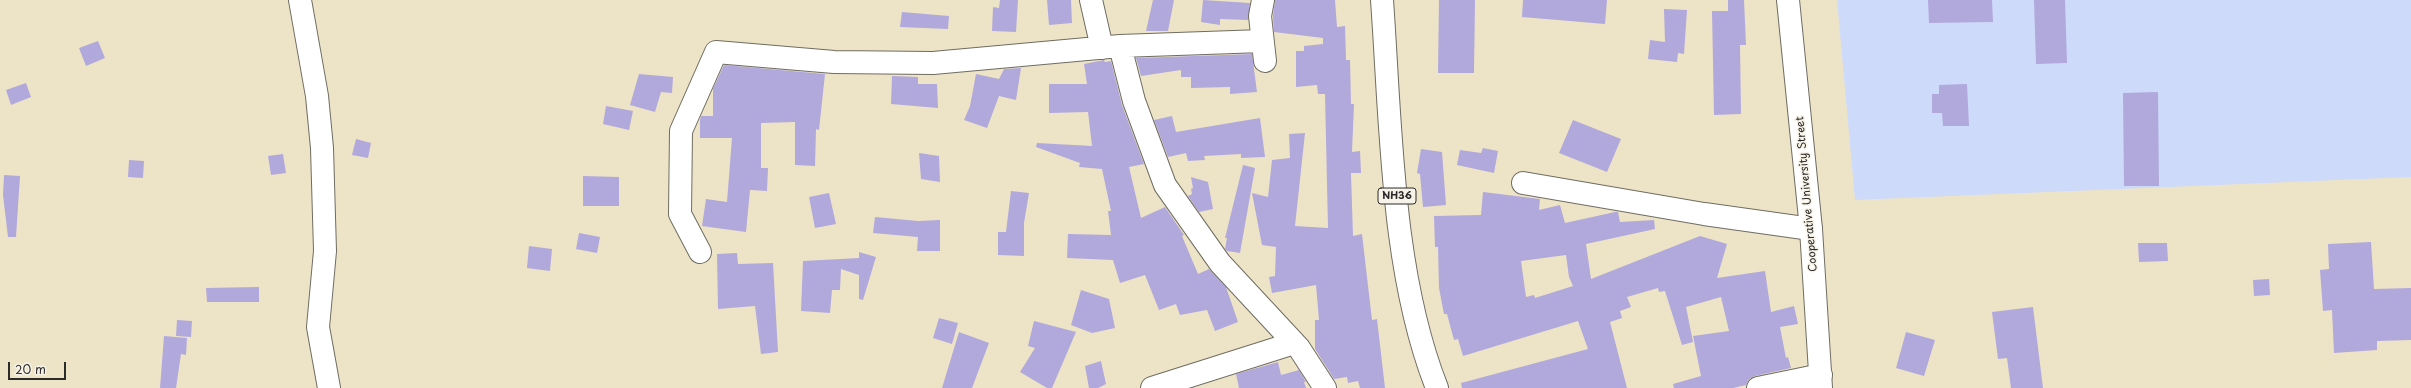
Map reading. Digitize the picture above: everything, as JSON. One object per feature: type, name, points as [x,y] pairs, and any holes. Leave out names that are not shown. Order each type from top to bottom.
[{"type":"main road","points":[[300,0],[317,96],[320,133],[325,251],[318,327],[330,388]]},
{"type":"main road","points":[[1091,0],[1134,101],[1165,185],[1220,263],[1294,343],[1325,388]]},
{"type":"main road","points":[[700,252],[680,214],[681,131],[716,52],[834,62],[933,63],[1111,47],[1263,51],[1260,16],[1263,0]]},
{"type":"main road","name":"NH36","points":[[1382,0],[1392,148],[1408,286],[1437,388]]},
{"type":"main road","name":"Cooperative University Street","points":[[1788,0],[1811,228],[1821,381]]},
{"type":"main road","points":[[1524,183],[1704,214],[1811,228]]},
{"type":"main road","points":[[1152,388],[1294,343]]},
{"type":"main road","points":[[1758,388],[1821,381]]},
{"type":"shaded area","points":[[1837,0],[2411,0],[2411,177],[1855,200]]},
{"type":"building","points":[[1000,0],[1018,0],[1016,32],[992,31],[993,7],[999,8]]},
{"type":"building","points":[[1047,0],[1071,0],[1072,23],[1049,25]]},
{"type":"building","points":[[1153,0],[1174,0],[1168,31],[1146,31]]},
{"type":"building","points":[[1203,0],[1250,3],[1248,20],[1220,19],[1220,25],[1201,22]]},
{"type":"building","points":[[1275,0],[1335,0],[1337,27],[1345,26],[1346,60],[1350,60],[1351,104],[1354,104],[1352,152],[1360,151],[1361,173],[1351,173],[1353,236],[1362,234],[1372,320],[1377,319],[1385,388],[1360,388],[1358,381],[1348,383],[1347,377],[1334,379],[1315,349],[1315,320],[1319,320],[1316,285],[1272,293],[1269,277],[1275,276],[1276,247],[1262,245],[1252,193],[1268,197],[1272,160],[1290,158],[1289,134],[1305,133],[1295,226],[1328,228],[1325,94],[1318,94],[1317,85],[1296,87],[1296,51],[1304,51],[1304,46],[1323,44],[1323,38],[1274,32],[1273,16]]},
{"type":"building","points":[[1439,0],[1475,0],[1474,73],[1438,73]]},
{"type":"building","points":[[1523,0],[1607,0],[1605,24],[1522,17]]},
{"type":"building","points":[[1728,0],[1744,0],[1746,45],[1740,45],[1741,114],[1714,115],[1712,11],[1728,11]]},
{"type":"building","points":[[1928,0],[1992,0],[1993,22],[1929,23]]},
{"type":"building","points":[[2034,0],[2065,0],[2067,63],[2036,64]]},
{"type":"building","points":[[1664,9],[1687,10],[1684,54],[1678,53],[1677,62],[1648,59],[1650,40],[1665,42]]},
{"type":"building","points":[[902,12],[949,16],[948,29],[900,27]]},
{"type":"building","points":[[98,41],[105,58],[86,66],[79,48]]},
{"type":"building","points":[[1252,54],[1257,92],[1230,94],[1230,87],[1191,88],[1191,77],[1181,77],[1181,70],[1141,76],[1136,58]]},
{"type":"building","points":[[1104,60],[1105,62],[1111,61],[1122,105],[1144,164],[1129,167],[1141,218],[1165,207],[1184,235],[1182,236],[1198,274],[1209,269],[1226,287],[1238,322],[1215,331],[1207,310],[1180,315],[1176,304],[1159,310],[1145,275],[1120,283],[1113,260],[1067,258],[1068,234],[1111,235],[1108,211],[1111,211],[1102,169],[1079,167],[1080,163],[1036,147],[1037,143],[1092,146],[1088,112],[1049,113],[1049,84],[1087,84],[1084,64]]},
{"type":"building","points":[[724,65],[825,74],[819,130],[816,129],[815,166],[795,165],[795,122],[761,123],[761,168],[768,168],[767,191],[750,190],[746,232],[702,226],[706,199],[727,202],[732,138],[700,138],[701,116],[713,116],[713,89]]},
{"type":"building","points":[[1021,68],[1016,100],[999,96],[987,128],[964,120],[970,106],[976,74],[999,79],[1004,69]]},
{"type":"building","points":[[639,74],[673,77],[672,93],[661,92],[655,112],[630,105]]},
{"type":"building","points":[[892,76],[918,77],[918,84],[937,84],[938,108],[891,104]]},
{"type":"building","points":[[26,83],[31,97],[11,105],[6,90]]},
{"type":"building","points":[[1967,84],[1969,126],[1943,126],[1942,113],[1932,113],[1932,94],[1939,94],[1939,85]]},
{"type":"building","points":[[2158,92],[2159,186],[2124,186],[2123,93]]},
{"type":"building","points":[[606,106],[633,111],[629,130],[603,124]]},
{"type":"building","points":[[1172,116],[1176,132],[1260,118],[1265,157],[1241,158],[1241,154],[1204,156],[1205,160],[1188,161],[1186,153],[1168,157],[1154,120]]},
{"type":"building","points":[[1573,120],[1621,139],[1607,172],[1559,153]]},
{"type":"building","points":[[356,139],[371,143],[368,158],[352,155]]},
{"type":"building","points":[[1483,148],[1498,151],[1494,173],[1457,165],[1460,150],[1481,153]]},
{"type":"building","points":[[1421,149],[1442,152],[1446,205],[1423,207],[1420,174],[1417,173]]},
{"type":"building","points":[[919,153],[939,156],[940,182],[921,179]]},
{"type":"building","points":[[283,154],[286,173],[271,175],[268,156]]},
{"type":"building","points":[[129,160],[144,161],[143,178],[128,177]]},
{"type":"building","points":[[1243,165],[1255,168],[1240,253],[1227,251],[1225,249],[1227,238],[1225,238]]},
{"type":"building","points":[[4,175],[20,176],[16,237],[8,237],[3,195]]},
{"type":"building","points":[[583,176],[619,177],[619,206],[583,206]]},
{"type":"building","points":[[1191,177],[1208,182],[1213,209],[1199,212],[1188,196],[1192,194],[1191,189],[1193,188]]},
{"type":"building","points":[[1011,191],[1029,193],[1024,223],[1024,256],[998,255],[998,232],[1006,232]]},
{"type":"building","points":[[1483,192],[1540,199],[1539,210],[1560,205],[1565,223],[1615,212],[1618,212],[1620,222],[1654,220],[1655,229],[1586,244],[1591,279],[1700,236],[1727,244],[1717,278],[1765,271],[1771,312],[1794,306],[1798,324],[1780,327],[1786,358],[1788,357],[1791,368],[1755,376],[1749,379],[1746,385],[1733,388],[1674,388],[1673,384],[1701,376],[1693,336],[1729,331],[1721,297],[1686,307],[1693,342],[1682,345],[1665,291],[1659,292],[1658,288],[1627,297],[1631,307],[1620,311],[1622,318],[1610,322],[1627,388],[1462,388],[1461,383],[1588,349],[1578,321],[1463,356],[1458,339],[1454,340],[1447,314],[1444,314],[1439,288],[1438,247],[1435,247],[1434,216],[1481,215]],"holes":[[[1566,255],[1569,277],[1573,286],[1535,298],[1534,295],[1526,297],[1521,261]]]},
{"type":"building","points":[[829,193],[836,224],[815,228],[809,197]]},
{"type":"building","points":[[875,217],[918,221],[940,220],[940,251],[917,251],[918,237],[873,233]]},
{"type":"building","points":[[579,233],[600,237],[597,253],[576,249]]},
{"type":"building","points":[[2371,242],[2374,289],[2411,288],[2411,340],[2377,341],[2377,350],[2334,353],[2332,310],[2323,311],[2320,270],[2329,269],[2328,244]]},
{"type":"building","points":[[2138,243],[2167,243],[2168,261],[2139,262]]},
{"type":"building","points":[[529,246],[552,249],[550,271],[527,268]]},
{"type":"building","points":[[859,252],[876,257],[863,300],[859,299],[859,275],[841,269],[840,290],[832,290],[830,313],[801,311],[803,261],[859,258]]},
{"type":"building","points":[[737,253],[738,264],[773,263],[778,352],[761,354],[755,306],[718,309],[717,254]]},
{"type":"building","points":[[2269,279],[2270,295],[2254,296],[2253,280]]},
{"type":"building","points":[[259,287],[259,302],[207,302],[206,288]]},
{"type":"building","points":[[1081,290],[1109,299],[1115,328],[1092,333],[1071,325]]},
{"type":"building","points":[[2033,307],[2043,388],[2011,388],[2007,358],[1998,359],[1992,312]]},
{"type":"building","points":[[939,318],[958,323],[952,344],[933,338]]},
{"type":"building","points":[[177,320],[192,321],[191,337],[176,336]]},
{"type":"building","points":[[1034,321],[1076,332],[1052,388],[1047,388],[1020,372],[1035,348],[1028,346]]},
{"type":"building","points":[[959,332],[989,343],[972,388],[942,388]]},
{"type":"building","points":[[1906,332],[1935,340],[1924,376],[1896,368]]},
{"type":"building","points":[[164,336],[187,338],[186,355],[181,354],[176,388],[160,388]]},
{"type":"building","points":[[1101,361],[1106,384],[1098,388],[1089,388],[1085,366]]},
{"type":"building","points":[[1278,362],[1281,375],[1299,370],[1306,382],[1304,382],[1306,388],[1239,388],[1236,374]]}]
